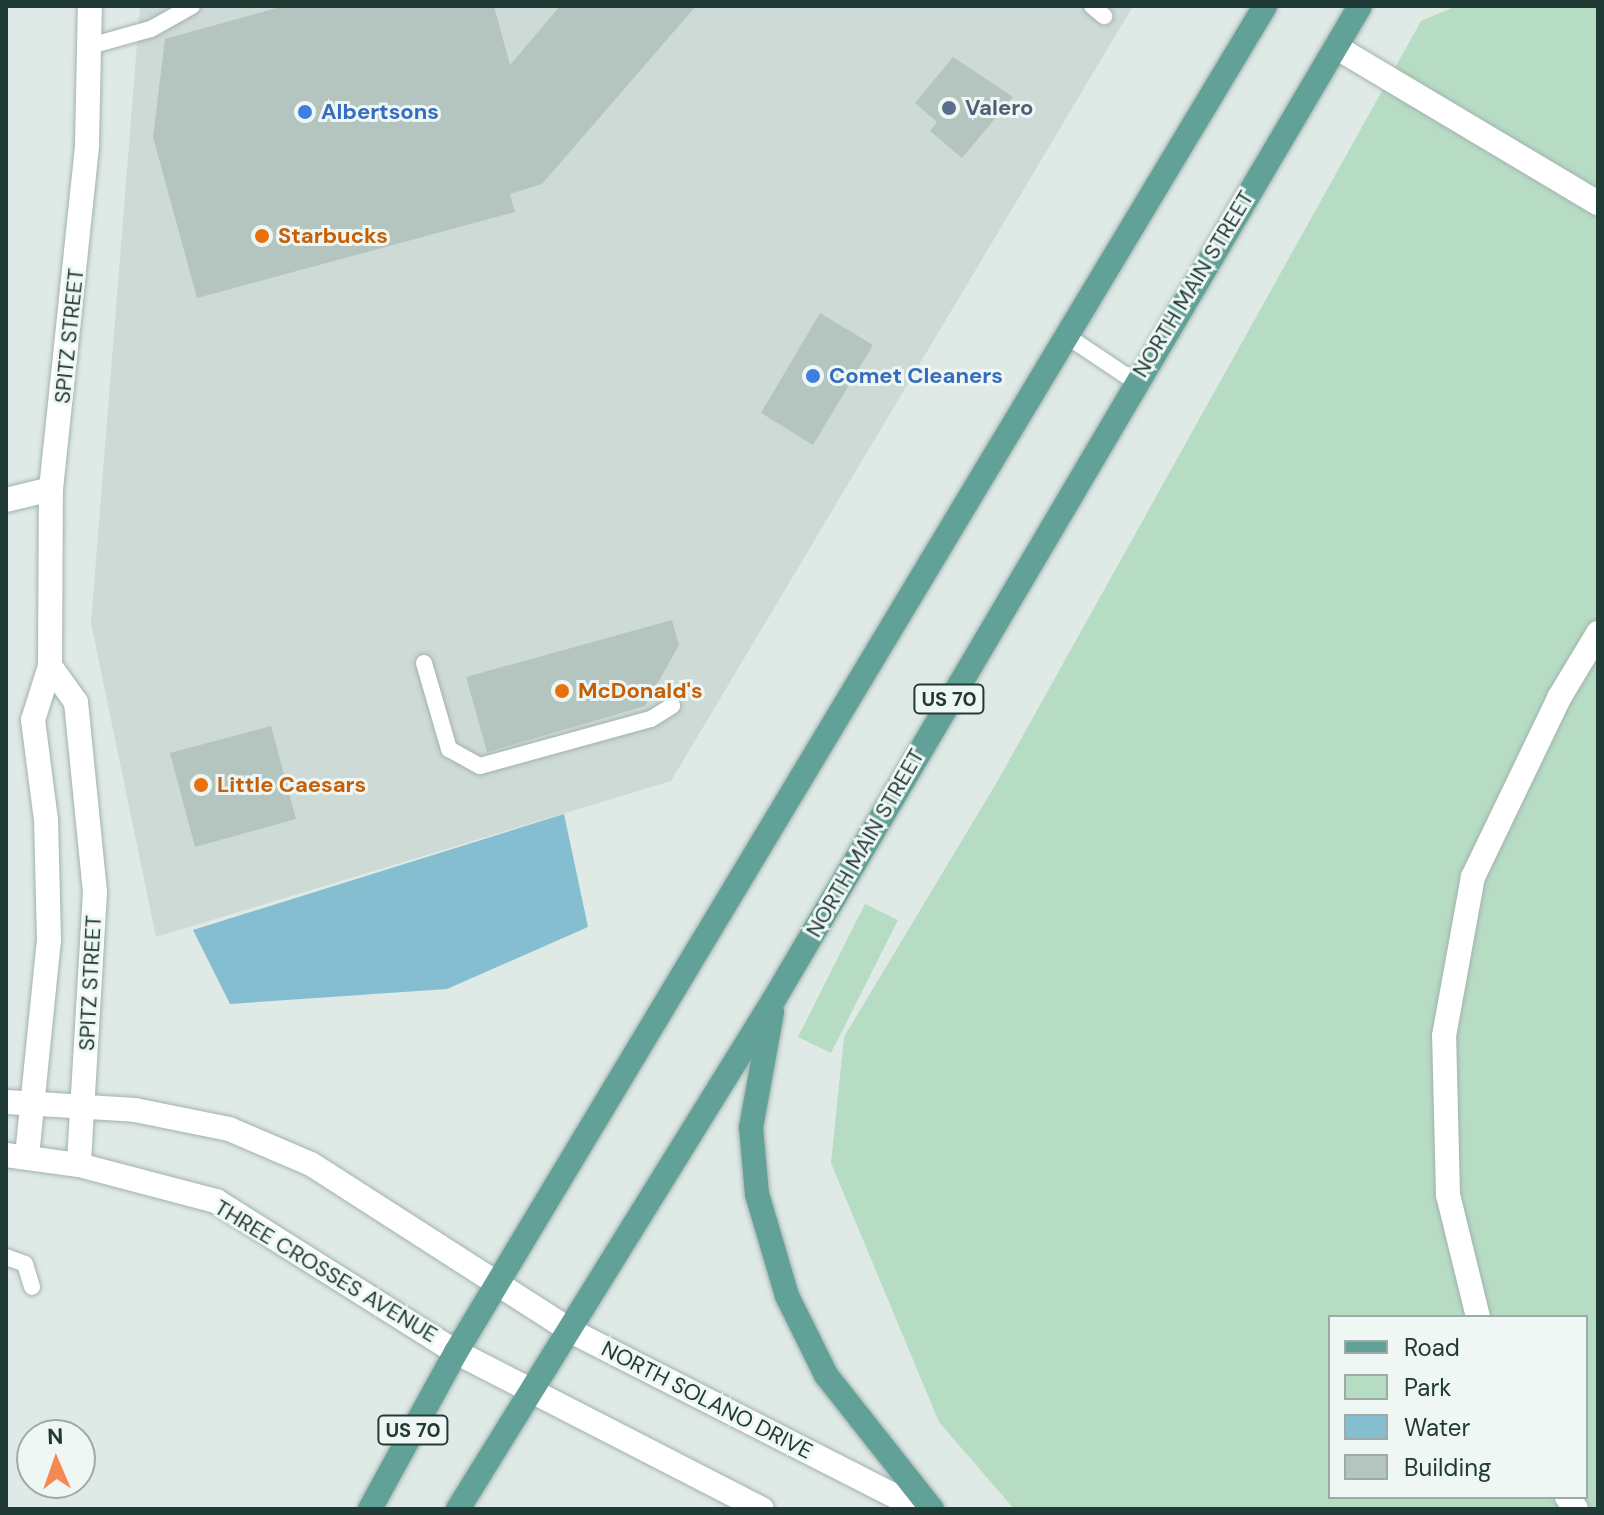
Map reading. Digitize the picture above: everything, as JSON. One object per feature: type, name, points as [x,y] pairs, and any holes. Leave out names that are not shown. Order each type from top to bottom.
[{"type":"main road","name":"US 70","points":[[370,1509],[456,1352],[1265,6]]},
{"type":"main road","name":"NORTH MAIN STREET","points":[[458,1509],[773,1001],[1134,381],[1360,6]]},
{"type":"main road","points":[[773,1001],[751,1127],[757,1194],[787,1296],[826,1375],[932,1509]]},
{"type":"street","name":"SPITZ STREET","points":[[16,1155],[32,1103],[49,941],[46,820],[33,720],[50,666],[51,489],[74,296],[90,6]]},
{"type":"street","points":[[1336,47],[1598,203]]},
{"type":"street","points":[[6,500],[51,489]]},
{"type":"street","points":[[1478,1315],[1448,1195],[1444,1036],[1473,877],[1559,698],[1598,633]]},
{"type":"street","name":"SPITZ STREET","points":[[50,666],[76,702],[95,892],[79,1165]]},
{"type":"street","points":[[6,1102],[82,1106],[229,1129],[311,1164],[497,1285]]},
{"type":"street","name":"THREE CROSSES AVENUE","points":[[16,1155],[79,1165],[216,1201],[456,1352]]},
{"type":"street","name":"NORTH SOLANO DRIVE","points":[[497,1285],[571,1331],[921,1509]]},
{"type":"street","points":[[456,1352],[534,1389],[762,1509]]},
{"type":"lane","points":[[90,46],[151,29],[192,6]]},
{"type":"lane","points":[[1067,336],[1134,381]]},
{"type":"lane","points":[[424,663],[449,749],[480,766],[651,719],[672,706]]},
{"type":"lane","points":[[6,1257],[25,1264],[32,1287]]},
{"type":"shaded area","points":[[140,6],[1133,6],[671,781],[156,937],[91,623]]},
{"type":"green space","points":[[1456,6],[1598,6],[1598,1509],[1014,1509],[939,1422],[831,1163],[844,1037],[997,782],[1421,21]]},
{"type":"green space","points":[[865,904],[898,920],[831,1053],[798,1037]]},
{"type":"water","points":[[564,814],[588,927],[447,989],[230,1004],[193,930]]},
{"type":"building","points":[[284,6],[494,6],[510,65],[560,6],[696,6],[542,184],[510,194],[515,212],[197,298],[153,137],[165,39]]},
{"type":"building","points":[[953,57],[1013,97],[962,158],[930,131],[937,122],[915,103]]},
{"type":"building","points":[[820,313],[873,345],[813,445],[761,413]]},
{"type":"building","name":"McDonald's","points":[[672,620],[679,645],[645,706],[487,752],[466,677]]},
{"type":"building","points":[[271,726],[296,819],[195,847],[170,753]]},
{"type":"place","name":"Valero","points":[[949,108]]},
{"type":"place","name":"Albertsons","points":[[305,112]]},
{"type":"place","name":"Starbucks","points":[[262,236]]},
{"type":"place","name":"Comet Cleaners","points":[[813,376]]},
{"type":"place","name":"McDonald's","points":[[562,691]]},
{"type":"place","name":"Little Caesars","points":[[201,785]]}]
